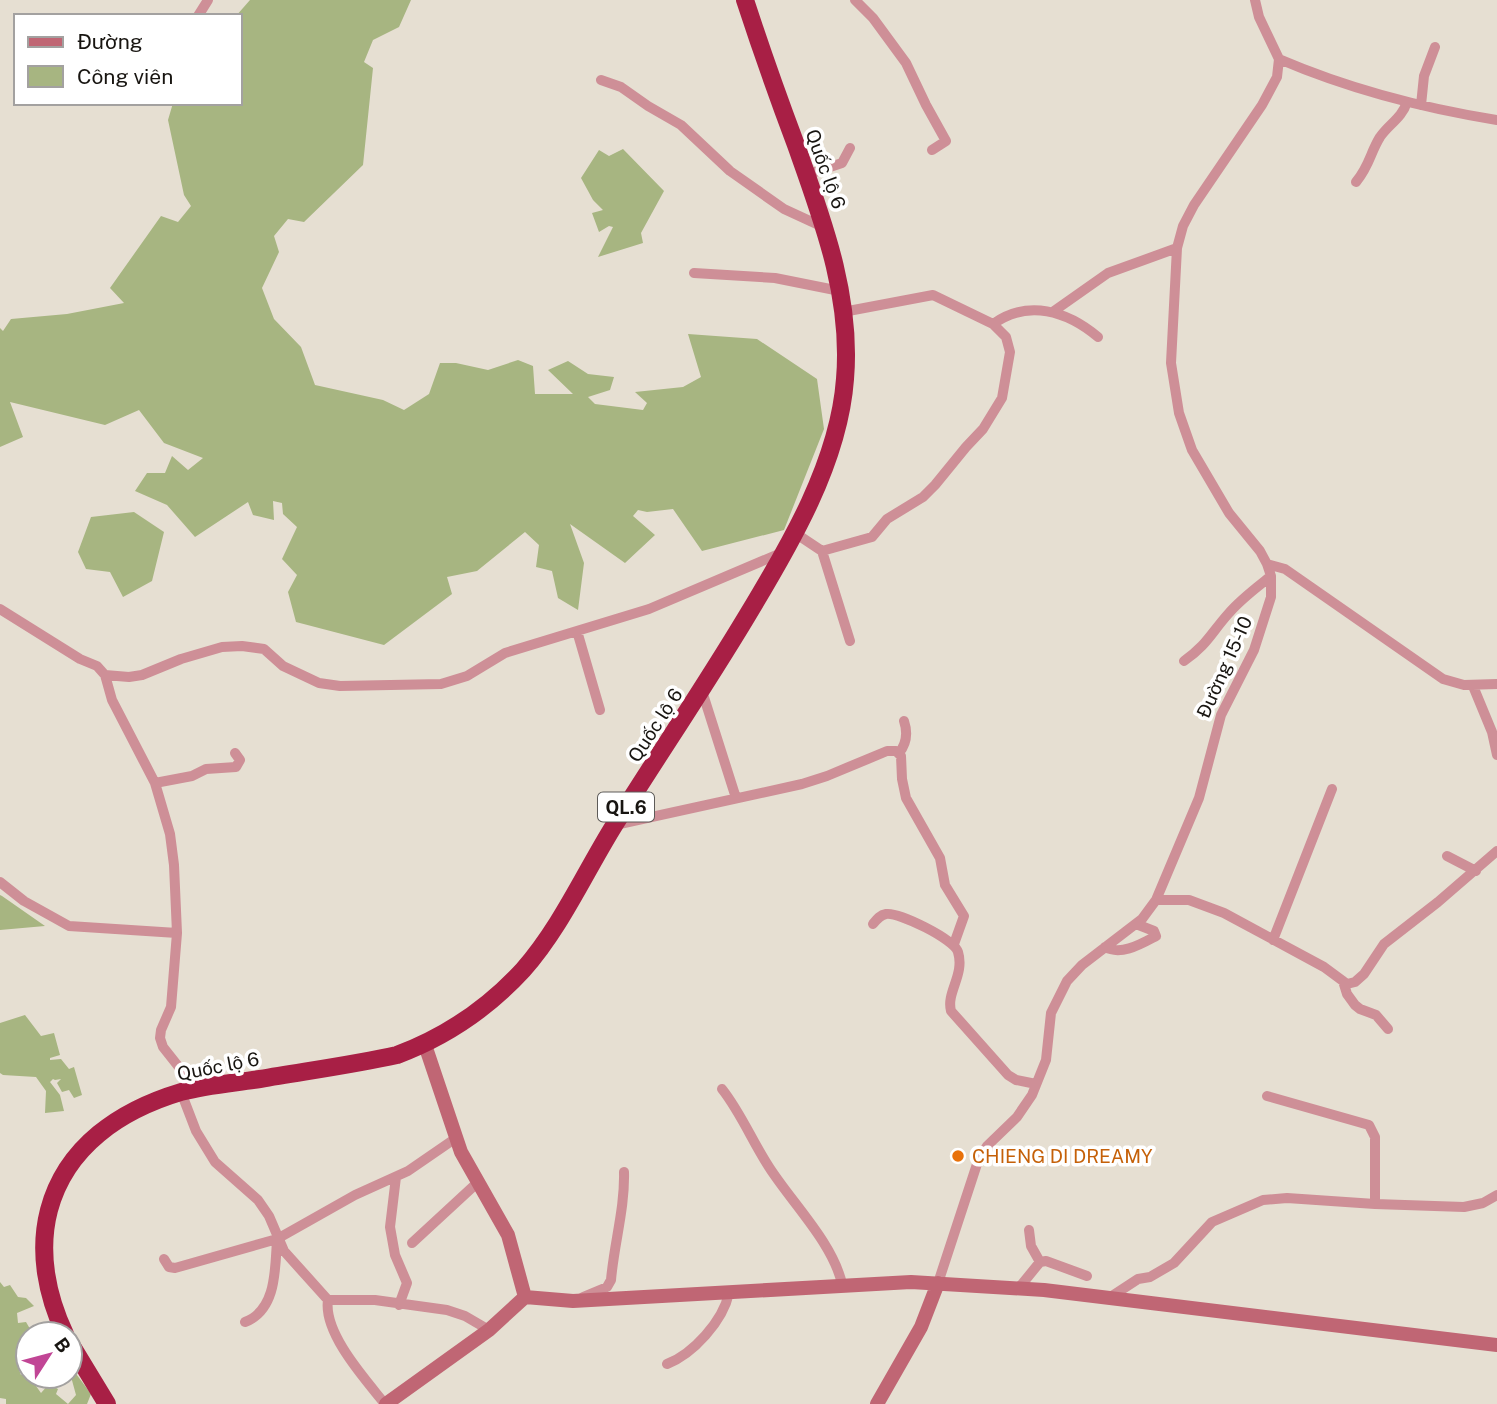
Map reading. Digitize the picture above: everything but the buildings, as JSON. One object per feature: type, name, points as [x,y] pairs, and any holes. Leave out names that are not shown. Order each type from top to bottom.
[{"type":"highway","name":"Quốc lộ 6","points":[[60,1320],[51,1297],[44,1252],[47,1219],[51,1200],[66,1168],[93,1138],[137,1108],[186,1091],[373,1060],[425,1045],[479,1010],[523,969],[550,933],[615,825],[702,691],[786,551],[816,485],[835,434],[845,379],[846,343],[840,291],[825,228],[744,0]]},
{"type":"highway","points":[[84,1366],[107,1404]]},
{"type":"street","points":[[855,0],[873,18],[909,68],[946,141],[932,150]]},
{"type":"street","points":[[1255,0],[1262,25],[1279,59],[1332,81],[1407,102],[1497,120]]},
{"type":"street","points":[[1421,105],[1424,76],[1435,47]]},
{"type":"street","name":"Đường 15-10","points":[[938,1283],[978,1161],[988,1146],[1017,1117],[1036,1084],[1046,1060],[1049,1020],[1056,1000],[1076,970],[1136,924],[1156,900],[1199,798],[1221,715],[1261,632],[1271,597],[1271,576],[1267,564],[1204,474],[1192,450],[1178,413],[1172,380],[1171,346],[1177,248],[1183,226],[1194,205],[1271,90],[1279,59]]},
{"type":"street","points":[[601,80],[621,87],[681,125],[730,171],[785,209],[825,228]]},
{"type":"street","points":[[1356,182],[1368,168],[1379,139],[1404,110],[1407,102]]},
{"type":"street","points":[[806,175],[842,163],[850,148]]},
{"type":"street","points":[[1054,311],[1108,273],[1177,248]]},
{"type":"street","points":[[694,273],[775,278],[840,291]]},
{"type":"street","points":[[822,551],[872,537],[887,519],[928,493],[983,429],[1004,393],[1010,352],[1006,337],[993,324],[937,296],[929,295],[843,313]]},
{"type":"street","points":[[993,324],[1020,311],[1054,311],[1098,337]]},
{"type":"street","points":[[795,533],[822,551],[850,641]]},
{"type":"street","points":[[105,674],[129,677],[142,675],[174,661],[211,650],[242,646],[264,649],[284,666],[319,683],[340,686],[441,684],[467,676],[505,653],[649,609],[786,551]]},
{"type":"street","points":[[1267,564],[1285,569],[1436,675],[1457,684],[1497,684]]},
{"type":"street","points":[[1184,661],[1204,646],[1236,605],[1271,576]]},
{"type":"street","points":[[0,609],[80,659],[97,666],[105,674],[112,700],[155,783],[172,848],[177,933],[171,1007],[160,1038],[163,1047],[182,1071],[196,1131],[215,1162],[258,1200],[269,1216],[277,1239],[288,1258],[328,1300],[375,1300],[452,1311],[489,1330]]},
{"type":"street","points":[[577,631],[600,710]]},
{"type":"street","points":[[1473,686],[1492,732],[1497,755]]},
{"type":"street","points":[[702,691],[736,798]]},
{"type":"street","points":[[904,721],[906,735],[899,753],[906,798],[940,858],[945,885],[963,911],[963,924],[954,944]]},
{"type":"street","points":[[615,825],[819,779],[887,751],[899,753]]},
{"type":"street","points":[[155,783],[192,776],[206,769],[236,767],[240,760],[235,753]]},
{"type":"street","points":[[1273,940],[1332,789]]},
{"type":"street","points":[[1156,900],[1178,899],[1194,902],[1238,920],[1351,984],[1364,974],[1384,944],[1497,852]]},
{"type":"street","points":[[1447,856],[1476,871]]},
{"type":"street","points":[[0,882],[24,901],[68,926],[177,933]]},
{"type":"street","points":[[873,924],[880,916],[891,914],[928,929],[954,944],[960,969],[950,1001],[951,1011],[1008,1075],[1016,1080],[1036,1084]]},
{"type":"street","points":[[1105,947],[1114,952],[1121,951],[1156,936],[1154,932],[1136,924]]},
{"type":"street","points":[[1343,981],[1347,995],[1355,1005],[1376,1015],[1388,1030]]},
{"type":"street","points":[[425,1045],[456,1138],[477,1183],[509,1235],[525,1297]]},
{"type":"street","points":[[722,1089],[742,1118],[769,1167],[832,1256],[842,1284]]},
{"type":"street","points":[[1266,1096],[1369,1125],[1375,1138],[1375,1204]]},
{"type":"street","points":[[163,1259],[169,1267],[175,1268],[277,1239],[355,1195],[415,1167],[456,1138]]},
{"type":"street","points":[[573,1301],[603,1290],[611,1280],[616,1233],[624,1201],[624,1172]]},
{"type":"street","points":[[396,1177],[390,1227],[395,1255],[407,1283],[399,1305]]},
{"type":"street","points":[[412,1242],[477,1183]]},
{"type":"street","points":[[1109,1298],[1131,1283],[1150,1277],[1174,1263],[1212,1222],[1263,1200],[1287,1198],[1464,1207],[1483,1203],[1497,1195]]},
{"type":"street","points":[[1029,1230],[1031,1246],[1040,1262]]},
{"type":"street","points":[[245,1322],[260,1312],[271,1292],[277,1239]]},
{"type":"street","points":[[1018,1289],[1040,1262],[1046,1261],[1087,1276]]},
{"type":"street","points":[[877,1404],[920,1327],[938,1283]]},
{"type":"street","points":[[328,1300],[327,1310],[341,1346],[385,1404],[489,1330],[525,1297],[573,1301],[842,1284],[938,1283],[1109,1298],[1497,1345]]},
{"type":"street","points":[[667,1364],[680,1359],[700,1342],[727,1304],[729,1293]]},
{"type":"green space","points":[[250,0],[411,0],[399,27],[373,40],[364,62],[373,68],[363,165],[304,222],[288,219],[274,236],[279,252],[262,288],[274,319],[301,347],[315,385],[383,400],[404,410],[429,394],[440,363],[456,363],[488,370],[518,360],[533,366],[535,394],[573,394],[548,370],[568,361],[588,374],[614,377],[610,390],[588,397],[595,404],[643,410],[647,403],[635,392],[683,387],[701,377],[688,334],[757,339],[817,379],[824,429],[784,530],[702,551],[673,509],[647,512],[638,510],[633,516],[655,535],[625,563],[570,524],[584,563],[578,610],[558,598],[552,571],[536,567],[539,545],[525,532],[477,571],[447,577],[452,594],[384,645],[296,622],[288,592],[297,575],[282,559],[297,527],[283,514],[282,503],[273,501],[274,520],[253,515],[248,502],[195,537],[167,505],[135,491],[147,473],[165,473],[172,456],[188,470],[203,458],[164,443],[139,410],[105,425],[10,402],[23,437],[0,447],[0,328],[3,331],[11,319],[67,314],[124,303],[110,288],[161,216],[178,222],[191,206],[184,195],[168,120],[172,105],[242,105],[242,14],[238,14]]},
{"type":"green space","points":[[623,149],[664,191],[641,233],[643,243],[598,257],[613,227],[609,226],[599,232],[592,213],[603,210],[593,200],[581,178],[599,150],[609,156]]},
{"type":"green space","points":[[134,512],[164,532],[152,581],[123,597],[110,572],[86,569],[78,552],[91,517]]},
{"type":"green space","points":[[0,895],[2,896],[45,926],[0,930]]},
{"type":"green space","points":[[25,1015],[41,1036],[54,1033],[60,1055],[50,1060],[61,1059],[69,1069],[74,1067],[82,1095],[74,1098],[69,1090],[62,1092],[57,1083],[61,1079],[53,1079],[50,1082],[60,1095],[64,1111],[45,1113],[46,1091],[36,1077],[0,1073],[0,1023]]},
{"type":"green space","points":[[0,1282],[4,1287],[10,1285],[18,1297],[26,1298],[34,1306],[17,1313],[18,1320],[14,1320],[14,1390],[39,1390],[41,1393],[44,1390],[58,1390],[56,1394],[68,1404],[6,1404],[6,1399],[0,1398]]},
{"type":"green space","points":[[84,1385],[91,1394],[87,1404],[68,1404],[76,1395],[75,1390],[84,1390]]},
{"type":"place","name":"CHIENG DI DREAMY","points":[[958,1156]]}]
